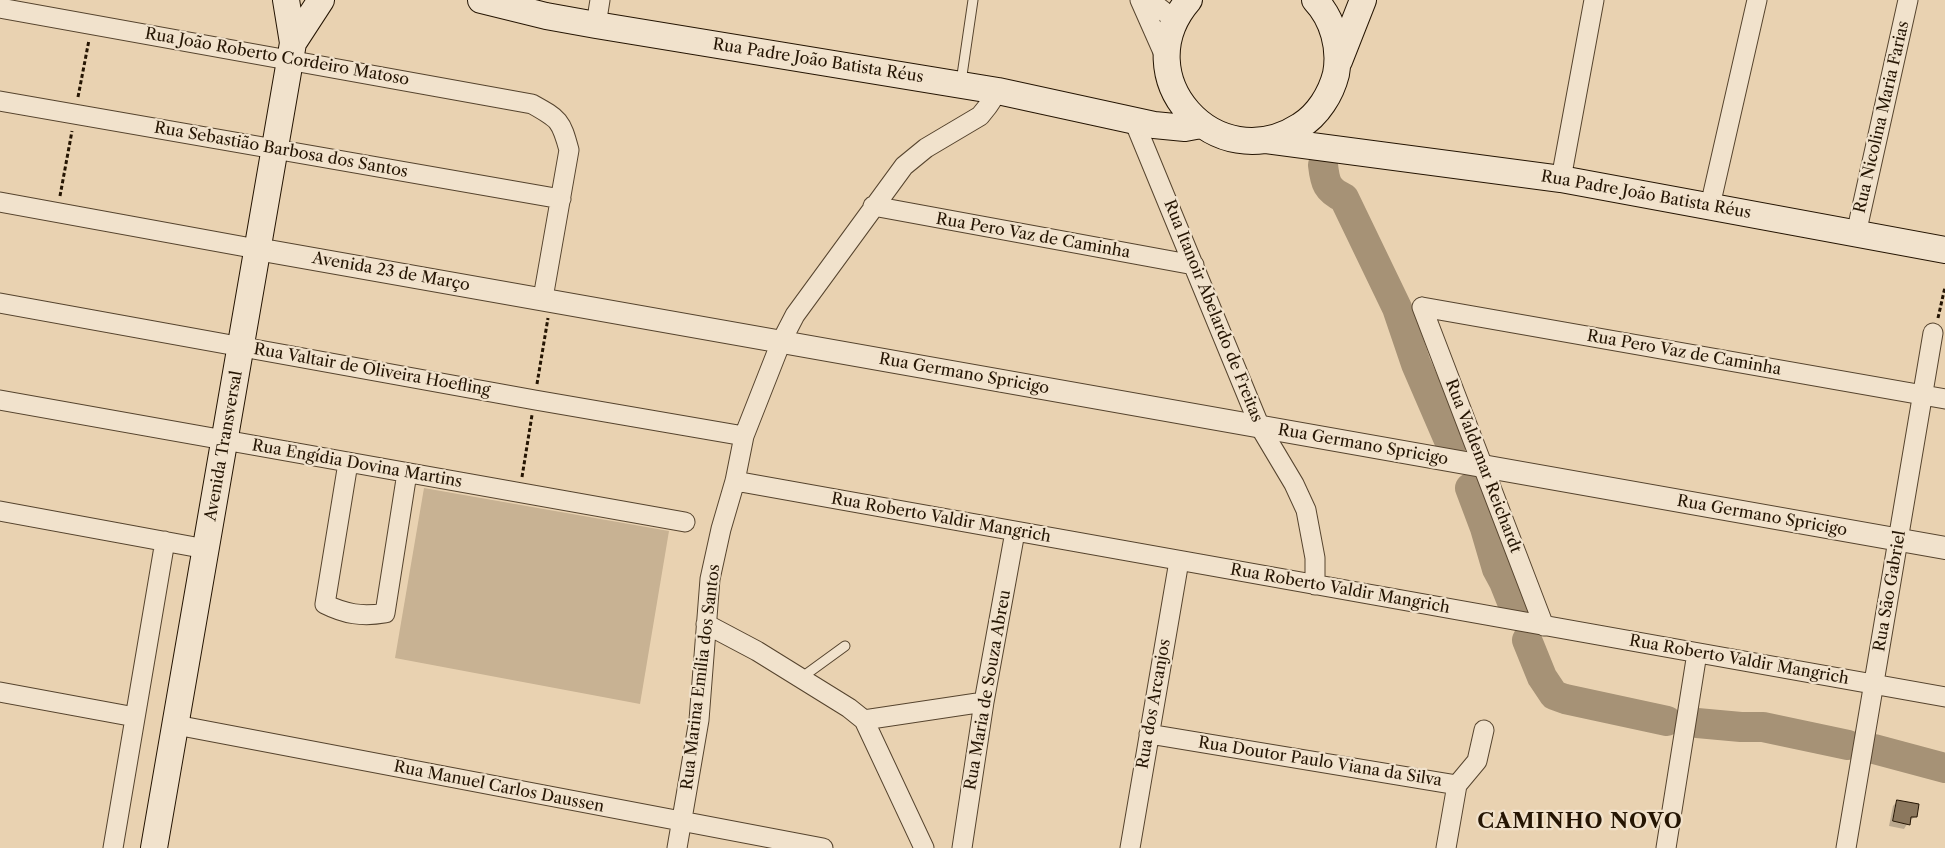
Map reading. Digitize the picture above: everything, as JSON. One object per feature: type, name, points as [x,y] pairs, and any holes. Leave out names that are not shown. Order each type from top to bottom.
[{"type":"main road","name":"Avenida Transversal","points":[[154,848],[291,51],[286,0]]},
{"type":"main road","name":"Avenida Transversal","points":[[291,51],[321,0]]},
{"type":"main road","name":"Rua Padre João Batista Réus","points":[[481,0],[546,16],[598,12],[998,91],[1144,123],[1185,128],[1201,124]]},
{"type":"main road","points":[[1315,0],[1328,19],[1334,33],[1338,64]]},
{"type":"main road","points":[[1182,10],[1170,34],[1167,62],[1173,88],[1188,113],[1201,124],[1228,138],[1247,141],[1266,140],[1292,131],[1314,114],[1330,91],[1338,64],[1363,0]]},
{"type":"main road","points":[[1144,123],[1172,112],[1179,99]]},
{"type":"main road","points":[[1314,114],[1345,151]]},
{"type":"main road","name":"Rua Padre João Batista Réus","points":[[1266,140],[1560,179],[1945,250]]},
{"type":"street","points":[[1140,0],[1167,62]]},
{"type":"street","points":[[1149,0],[1182,10]]},
{"type":"street","points":[[1560,179],[1594,0]]},
{"type":"street","points":[[1710,206],[1757,0]]},
{"type":"street","name":"Rua Nicolina Maria Farias","points":[[1856,234],[1908,0]]},
{"type":"street","name":"Rua João Roberto Cordeiro Matoso","points":[[0,8],[291,51],[532,104],[551,114],[563,127],[569,150],[561,200]]},
{"type":"street","name":"Rua Marina Emília dos Santos","points":[[677,848],[699,720],[710,579],[721,529],[735,481],[744,436],[782,342],[796,316],[873,206],[904,166],[926,148],[980,116],[998,91]]},
{"type":"street","name":"Rua Sebastião Barbosa dos Santos","points":[[0,101],[561,200]]},
{"type":"street","name":"Rua Itanoir Abelardo de Freitas","points":[[1144,123],[1194,265],[1260,426],[1294,484],[1306,510],[1315,558],[1314,585]]},
{"type":"street","points":[[543,298],[561,200]]},
{"type":"street","name":"Avenida 23 de Março","points":[[0,202],[782,342]]},
{"type":"street","name":"Rua Pero Vaz de Caminha","points":[[873,206],[1194,265]]},
{"type":"street","name":"Rua Valtair de Oliveira Hoefling","points":[[0,303],[744,436]]},
{"type":"street","name":"Rua Pero Vaz de Caminha","points":[[1422,307],[1945,399]]},
{"type":"street","name":"Rua Valdemar Reichardt","points":[[1422,307],[1544,626]]},
{"type":"street","name":"Rua São Gabriel","points":[[1846,848],[1933,333]]},
{"type":"street","name":"Rua Germano Spricigo","points":[[782,342],[1945,548]]},
{"type":"street","name":"Rua Engídia Dovina Martins","points":[[0,400],[685,522]]},
{"type":"street","points":[[348,463],[325,604],[342,613],[368,616],[384,613],[407,473]]},
{"type":"street","name":"Rua Roberto Valdir Mangrich","points":[[735,481],[1945,697]]},
{"type":"street","points":[[0,511],[206,549]]},
{"type":"street","name":"Rua Maria de Souza Abreu","points":[[962,848],[984,702],[1015,532]]},
{"type":"street","points":[[114,848],[165,542]]},
{"type":"street","name":"Rua dos Arcanjos","points":[[1130,848],[1179,561]]},
{"type":"street","points":[[706,624],[748,646],[801,678],[849,708],[864,720],[924,848]]},
{"type":"street","points":[[1666,848],[1697,653]]},
{"type":"street","points":[[0,692],[135,718]]},
{"type":"street","points":[[864,720],[984,702]]},
{"type":"street","name":"Rua Manuel Carlos Daussen","points":[[176,725],[823,848]]},
{"type":"street","points":[[1457,784],[1477,761],[1484,730]]},
{"type":"street","name":"Rua Doutor Paulo Viana da Silva","points":[[1149,734],[1457,784],[1446,848]]},
{"type":"lane","points":[[960,85],[973,0]]},
{"type":"lane","points":[[801,678],[845,646]]},
{"type":"path","points":[[1933,333],[1937,324],[1945,287]]},
{"type":"shaded area","points":[[424,488],[669,531],[640,704],[395,658]]},
{"type":"building","points":[[1897,800],[1919,804],[1917,817],[1911,817],[1910,825],[1893,821]]},
{"type":"waterway","points":[[1323,165],[1330,189],[1344,198],[1397,308],[1416,364],[1451,445]]},
{"type":"waterway","points":[[1470,488],[1485,528],[1497,569],[1514,607]]},
{"type":"waterway","points":[[1527,640],[1542,677],[1554,695],[1667,721]]},
{"type":"waterway","points":[[1697,723],[1763,727],[1848,745]]},
{"type":"waterway","points":[[1874,749],[1945,768]]},
{"type":"district","name":"CAMINHO NOVO","points":[[1580,822]]}]
